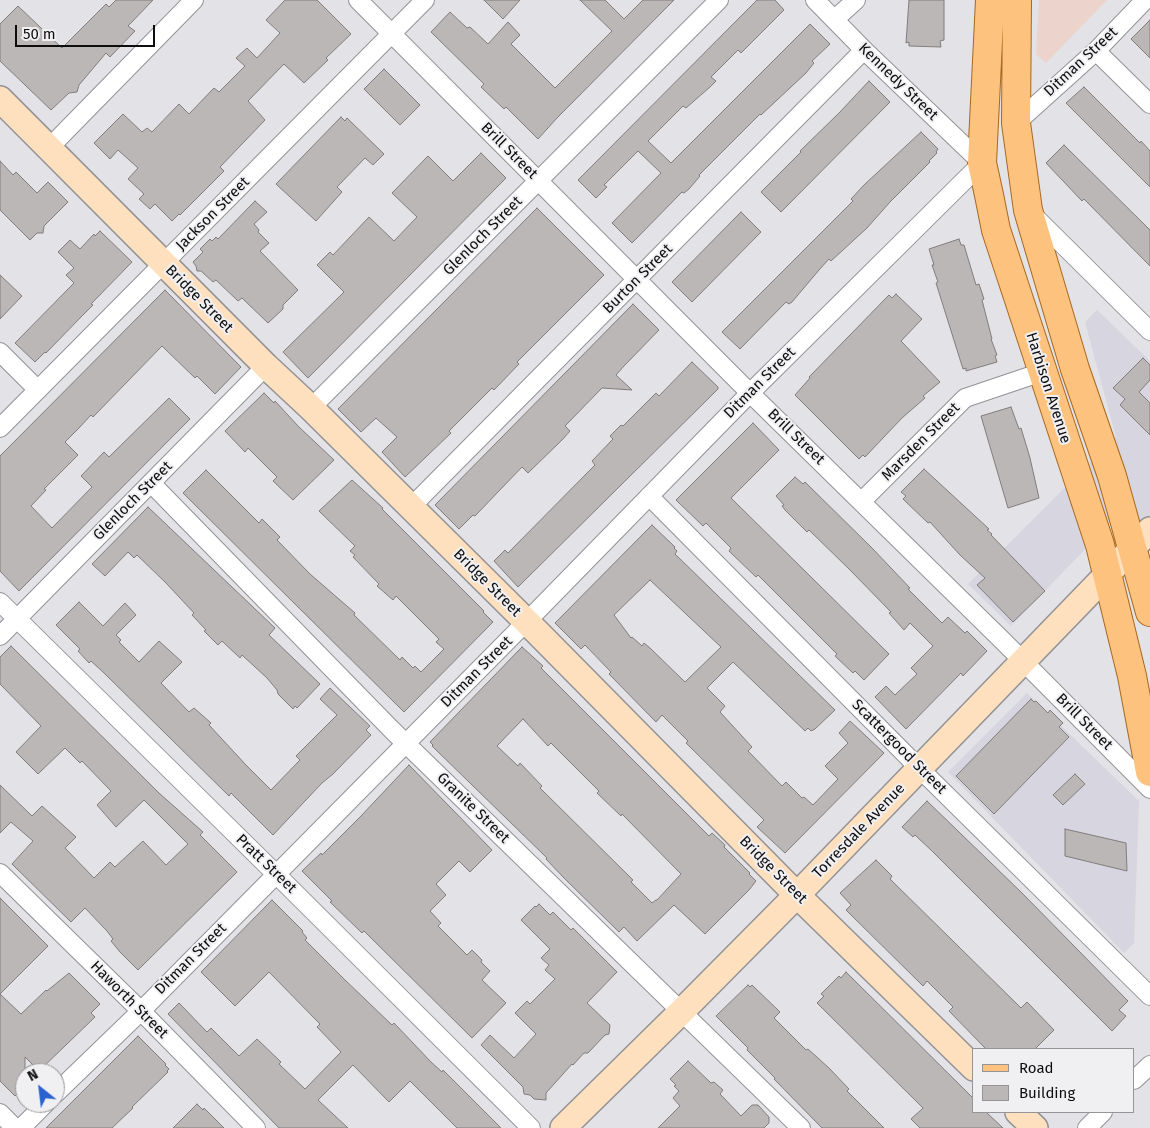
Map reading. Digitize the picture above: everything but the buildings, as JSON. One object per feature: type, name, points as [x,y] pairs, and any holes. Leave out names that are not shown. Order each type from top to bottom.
[{"type":"main road","name":"Harbison Avenue","points":[[990,0],[982,164],[996,230],[1108,573],[1132,676],[1150,772]]},
{"type":"main road","name":"Harbison Avenue","points":[[1017,0],[1016,123],[1028,210],[1075,369],[1112,476],[1144,546],[1150,612]]},
{"type":"main road","name":"Bridge Street","points":[[0,99],[266,366],[411,507],[797,895],[972,1066]]},
{"type":"main road","points":[[982,164],[1016,123]]},
{"type":"main road","points":[[994,217],[1028,210]]},
{"type":"main road","name":"Torresdale Avenue","points":[[563,1128],[797,895],[1108,573],[1144,546]]},
{"type":"main road","points":[[1019,1113],[1035,1128]]},
{"type":"street","points":[[49,148],[194,0]]},
{"type":"street","name":"Brill Street","points":[[358,0],[750,393],[862,501],[1150,789]]},
{"type":"street","name":"Jackson Street","points":[[0,428],[426,0]]},
{"type":"street","name":"Glenloch Street","points":[[311,408],[718,0]]},
{"type":"street","name":"Kennedy Street","points":[[815,0],[982,164]]},
{"type":"street","points":[[835,19],[856,0]]},
{"type":"street","name":"Ditman Street","points":[[1016,123],[1096,51],[1145,0]]},
{"type":"street","name":"Burton Street","points":[[411,507],[864,50]]},
{"type":"street","points":[[1096,51],[1150,104]]},
{"type":"street","name":"Ditman Street","points":[[65,1084],[526,622],[750,393],[982,164]]},
{"type":"street","points":[[1028,210],[1150,331]]},
{"type":"street","points":[[0,352],[38,390]]},
{"type":"street","name":"Glenloch Street","points":[[0,636],[266,366]]},
{"type":"street","name":"Marsden Street","points":[[862,501],[965,398],[1042,372]]},
{"type":"street","name":"Granite Street","points":[[151,483],[392,730],[801,1128]]},
{"type":"street","name":"Scattergood Street","points":[[649,496],[1150,996]]},
{"type":"street","name":"Pratt Street","points":[[0,602],[530,1128]]},
{"type":"street","name":"Haworth Street","points":[[0,873],[256,1128]]},
{"type":"street","points":[[1135,1079],[1150,1065]]},
{"type":"street","points":[[0,1113],[15,1128]]},
{"type":"street","points":[[21,1128],[36,1113]]},
{"type":"street","points":[[1087,1128],[1102,1113]]},
{"type":"shaded area","points":[[1039,0],[1107,0],[1046,63],[1036,54]]},
{"type":"shaded area","points":[[1097,310],[1150,361],[1150,539],[1120,513],[1011,626],[968,584],[1116,437],[1085,322]]},
{"type":"shaded area","points":[[1027,693],[1139,801],[1134,943],[1124,953],[948,772]]}]
